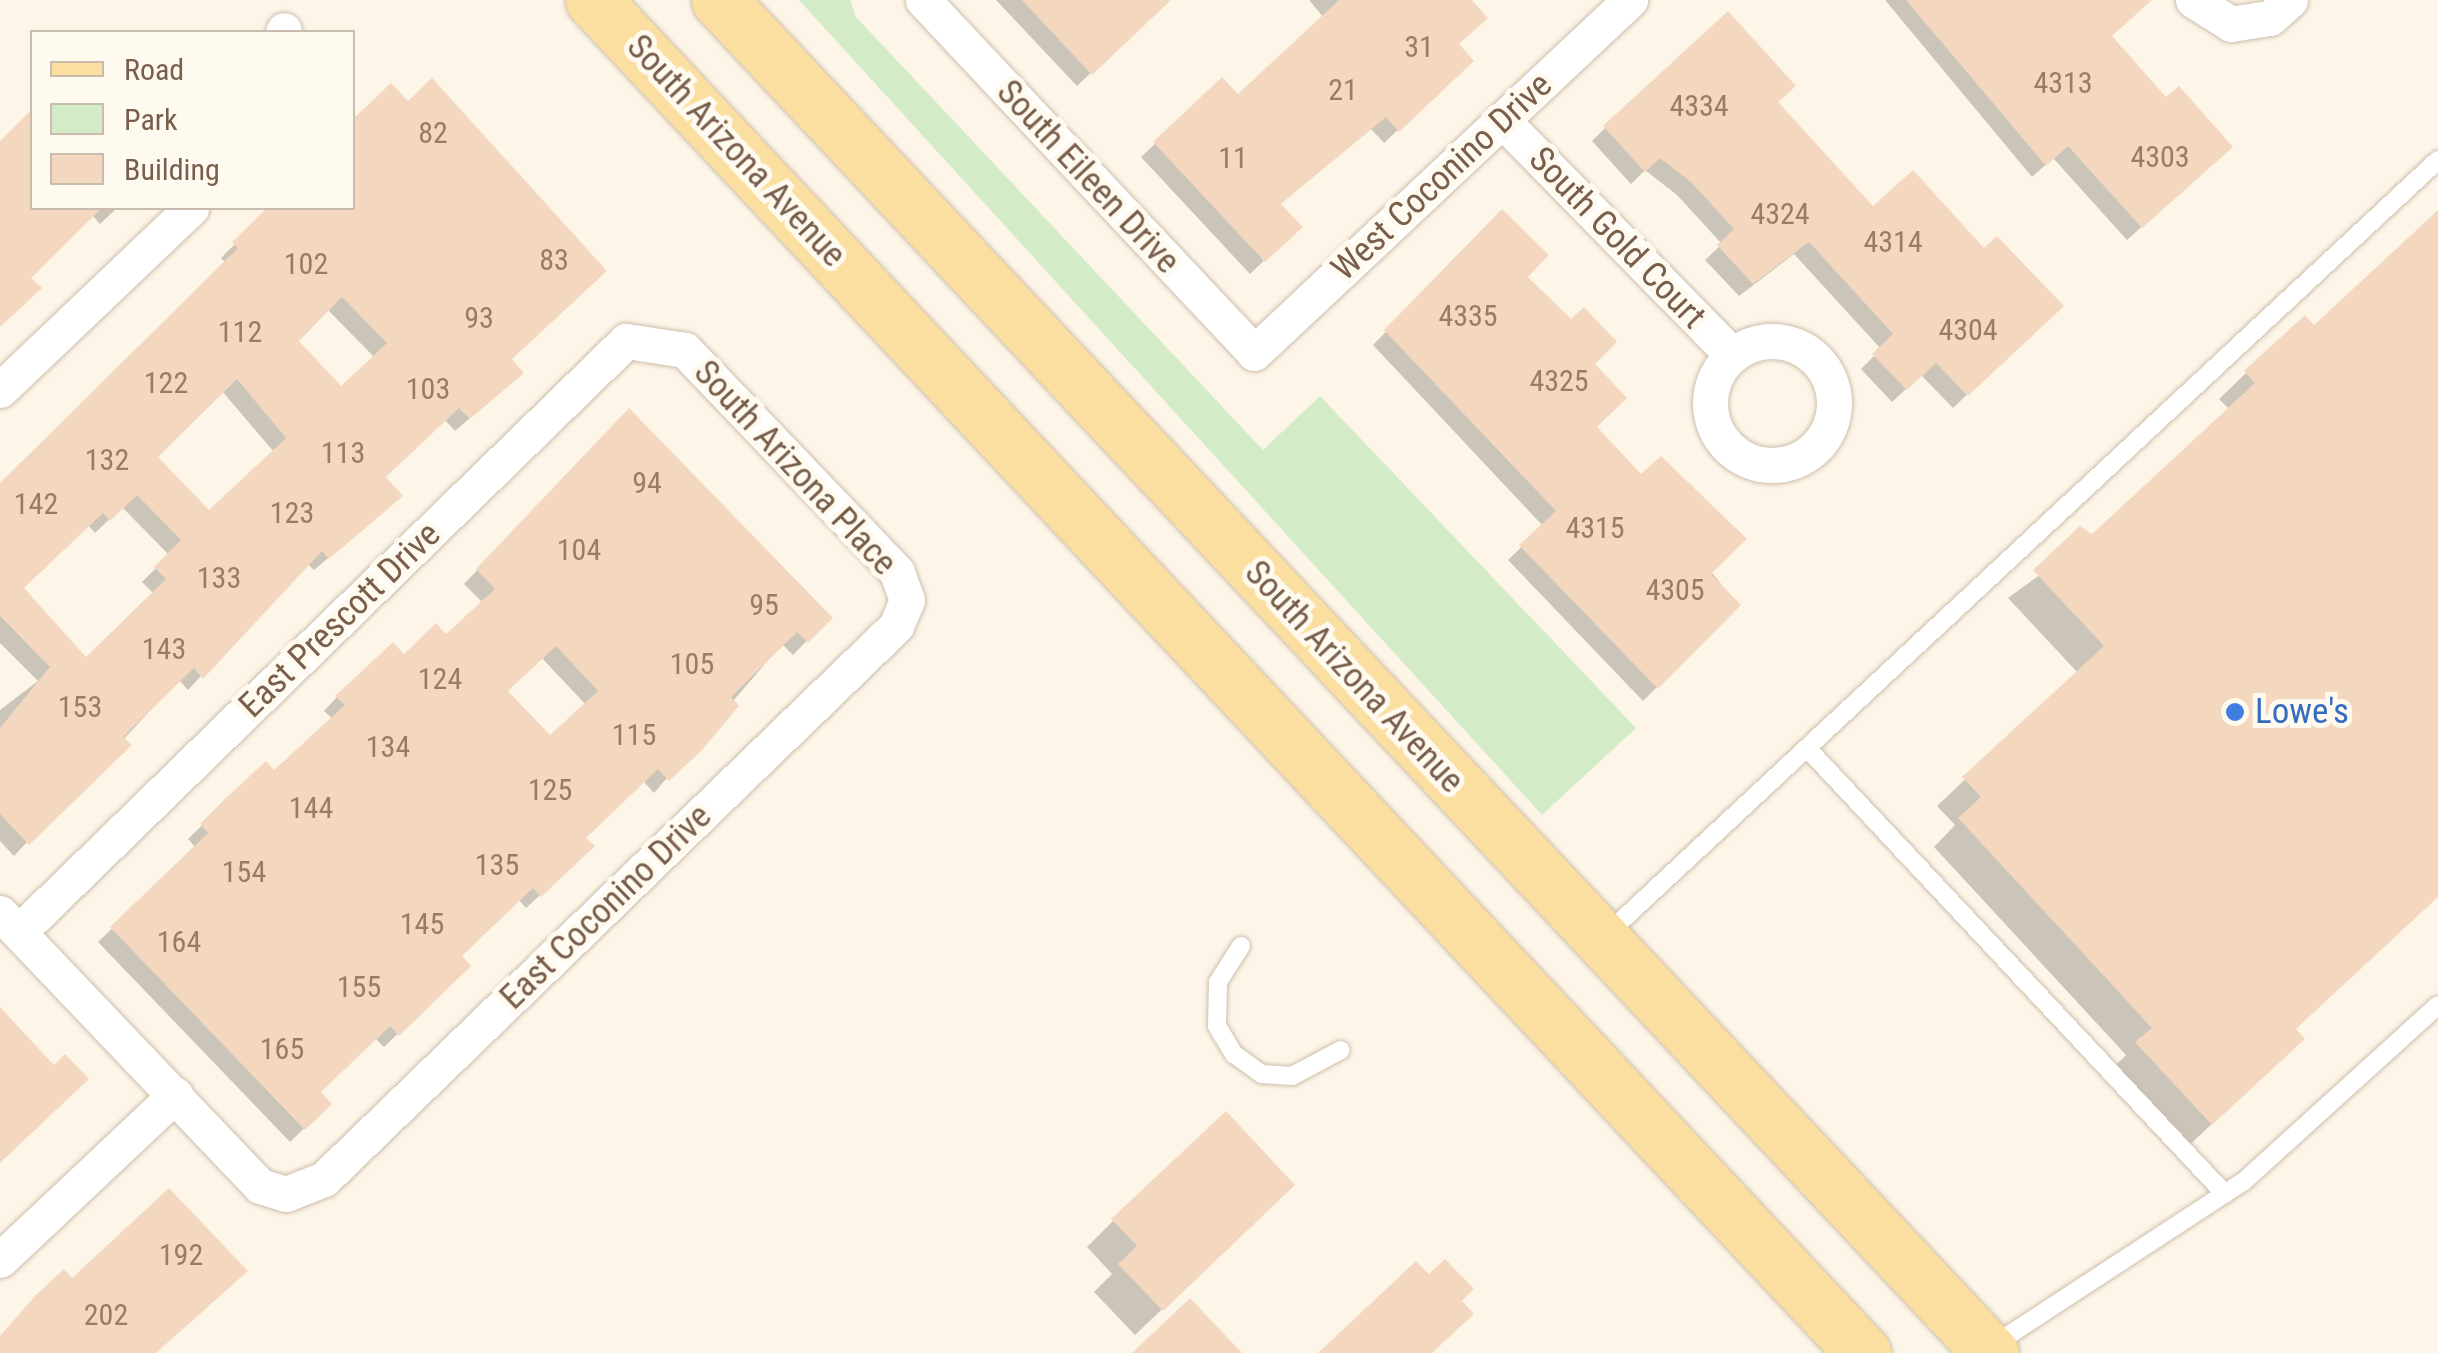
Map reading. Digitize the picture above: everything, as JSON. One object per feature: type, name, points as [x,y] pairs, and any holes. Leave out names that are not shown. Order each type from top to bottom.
[{"type":"main road","name":"South Arizona Avenue","points":[[594,0],[1862,1353]]},
{"type":"main road","name":"South Arizona Avenue","points":[[719,0],[1987,1352]]},
{"type":"street","name":"South Eileen Drive","points":[[923,0],[1254,353]]},
{"type":"street","name":"West Coconino Drive","points":[[1254,353],[1630,0]]},
{"type":"street","points":[[2192,0],[2230,24],[2270,18],[2290,0]]},
{"type":"street","name":"South Gold Court","points":[[1502,120],[1732,356]]},
{"type":"street","points":[[0,390],[189,210]]},
{"type":"street","name":"East Prescott Drive","points":[[10,923],[626,341],[674,344]]},
{"type":"street","name":"South Arizona Place","points":[[674,344],[897,572],[907,600]]},
{"type":"street","name":"East Coconino Drive","points":[[175,1095],[260,1186],[286,1194],[324,1178],[896,626],[907,600]]},
{"type":"street","points":[[0,1260],[175,1095],[10,923]]},
{"type":"lane","points":[[1602,938],[2438,160]]},
{"type":"lane","points":[[1807,748],[2225,1194]]},
{"type":"lane","points":[[1242,946],[1218,982],[1216,1026],[1234,1054],[1262,1074],[1292,1076],[1341,1050]]},
{"type":"lane","points":[[1987,1352],[2225,1194],[2438,1005]]},
{"type":"green space","points":[[799,0],[850,0],[856,17],[1263,450],[1320,396],[1636,728],[1542,815]]},
{"type":"building","points":[[1022,0],[1171,0],[1092,75]]},
{"type":"building","points":[[1339,0],[1472,0],[1488,18],[1459,44],[1474,61],[1399,132],[1386,117],[1281,204],[1303,227],[1265,262],[1153,142],[1222,77],[1238,94]]},
{"type":"building","points":[[1906,0],[2152,0],[2112,36],[2166,97],[2179,86],[2233,147],[2142,228],[2068,146],[2046,166]]},
{"type":"building","points":[[1728,11],[1796,86],[1778,102],[1873,206],[1913,170],[1984,248],[1997,236],[2064,306],[1968,396],[1936,363],[1907,390],[1872,354],[1893,334],[1809,242],[1753,284],[1717,245],[1734,229],[1691,182],[1660,158],[1645,172],[1603,126]]},
{"type":"building","points":[[432,78],[607,271],[512,359],[524,373],[470,419],[459,408],[386,477],[403,496],[329,559],[322,551],[203,679],[194,668],[123,737],[132,745],[29,845],[0,814],[0,728],[50,667],[0,616],[0,483],[238,248],[232,242],[265,210],[355,210],[355,117],[391,83],[408,101]],"holes":[[[342,297],[387,343],[341,386],[299,341]],[[237,379],[286,438],[209,510],[158,457]],[[137,495],[181,540],[154,567],[166,579],[86,657],[24,588],[103,513],[110,521]]]},
{"type":"building","points":[[30,111],[30,210],[100,210],[31,278],[42,288],[0,327],[0,141]]},
{"type":"building","points":[[1502,209],[1549,255],[1528,277],[1571,319],[1584,307],[1617,342],[1595,364],[1627,398],[1597,427],[1641,474],[1661,456],[1747,539],[1711,574],[1741,605],[1658,689],[1519,545],[1556,511],[1384,330]]},
{"type":"building","name":"Lowe's","points":[[2438,210],[2438,897],[2296,1029],[2305,1039],[2212,1125],[2135,1042],[2152,1028],[1958,818],[1981,797],[1962,777],[2104,646],[2033,570],[2080,526],[2092,534],[2255,383],[2244,371],[2305,315],[2314,325]]},
{"type":"building","points":[[629,408],[833,618],[808,643],[797,632],[731,697],[739,706],[701,751],[669,781],[658,769],[586,838],[595,846],[541,897],[533,888],[462,956],[471,966],[399,1036],[390,1026],[321,1092],[332,1104],[305,1130],[110,927],[208,833],[200,824],[225,799],[266,761],[274,770],[345,705],[335,696],[393,642],[404,654],[436,623],[446,634],[495,589],[476,569]],"holes":[[[556,646],[598,691],[550,735],[508,691]]]},
{"type":"building","points":[[0,1007],[54,1065],[65,1054],[89,1079],[0,1163]]},
{"type":"building","points":[[1226,1111],[1295,1185],[1163,1311],[1118,1264],[1137,1246],[1111,1219]]},
{"type":"building","points":[[169,1188],[248,1271],[156,1353],[0,1353],[0,1336],[35,1296],[64,1269],[72,1278]]},
{"type":"building","points":[[1445,1259],[1474,1289],[1462,1301],[1474,1314],[1432,1353],[1318,1353],[1416,1261],[1429,1274]]},
{"type":"building","points":[[1190,1298],[1242,1353],[1132,1353]]},
{"type":"place","name":"Lowe's","points":[[2235,712]]}]
